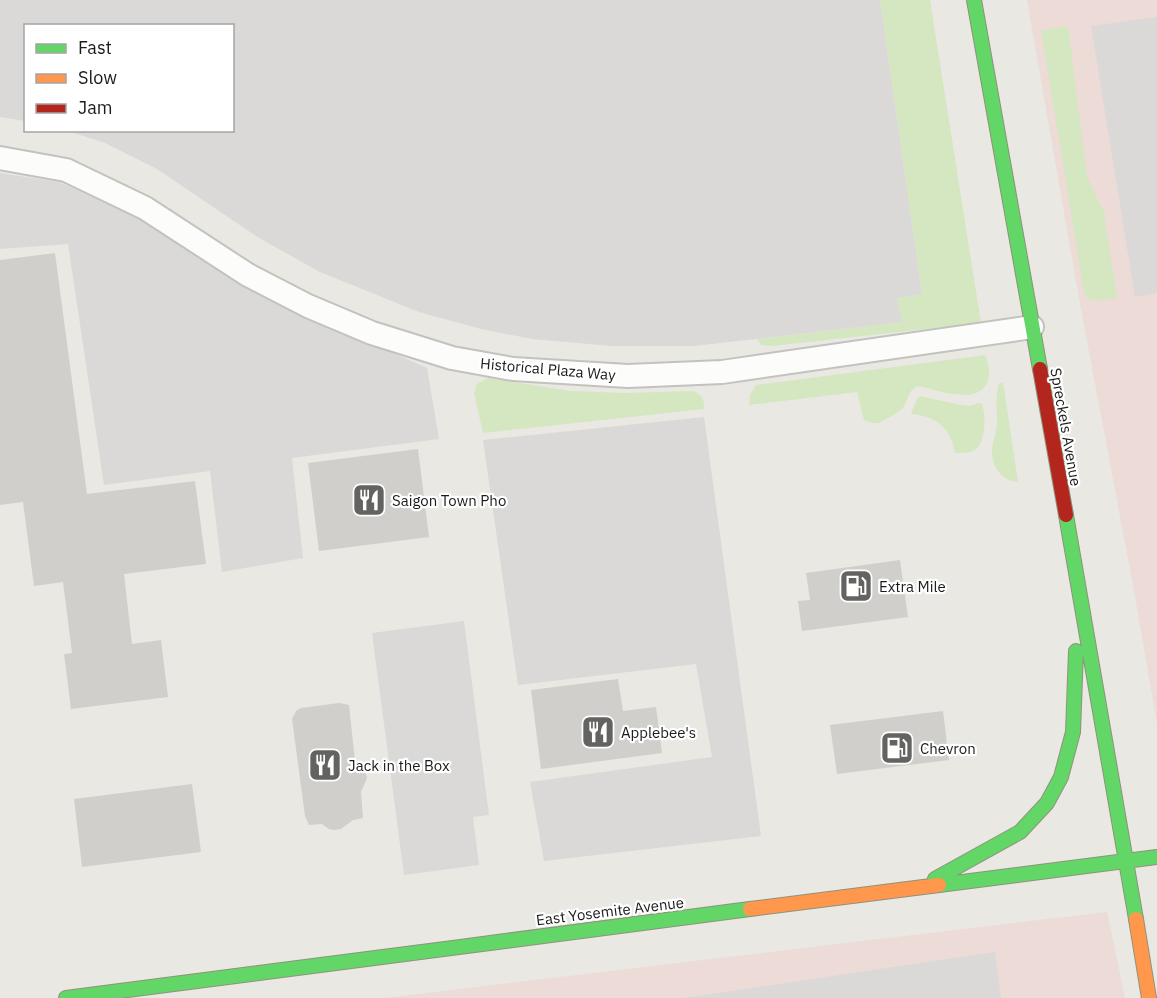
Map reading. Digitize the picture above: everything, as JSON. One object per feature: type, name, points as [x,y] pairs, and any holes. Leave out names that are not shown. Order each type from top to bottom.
[{"type":"main road","name":"Spreckels Avenue","points":[[974,0],[1127,860],[1149,998]]},
{"type":"main road","points":[[919,888],[1020,832],[1047,803],[1061,777],[1073,732],[1078,587]]},
{"type":"main road","name":"East Yosemite Avenue","points":[[66,998],[1157,857]]},
{"type":"street","name":"Historical Plaza Way","points":[[0,158],[66,170],[145,208],[248,275],[308,306],[372,333],[452,358],[513,369],[628,376],[722,372],[1032,327]]},
{"type":"shaded area","points":[[0,0],[880,0],[922,294],[897,298],[902,322],[694,346],[612,346],[532,339],[481,329],[419,312],[320,272],[259,238],[157,169],[105,143],[71,132],[234,132],[234,24],[24,24],[24,121],[0,117]]},
{"type":"shaded area","points":[[1027,0],[1157,0],[1157,724],[1080,304]]},
{"type":"shaded area","points":[[1157,17],[1157,293],[1135,297],[1091,26]]},
{"type":"shaded area","points":[[0,173],[59,182],[145,221],[238,284],[427,368],[439,439],[292,458],[303,558],[222,572],[210,471],[104,485],[68,244],[0,249]]},
{"type":"shaded area","points":[[704,417],[761,836],[544,861],[530,782],[712,757],[696,664],[518,685],[483,440]]},
{"type":"shaded area","points":[[464,621],[489,815],[473,817],[479,865],[404,875],[372,633]]},
{"type":"shaded area","points":[[1107,912],[1125,998],[384,998]]},
{"type":"shaded area","points":[[995,952],[1001,998],[684,998]]},
{"type":"green space","points":[[880,0],[930,0],[981,323],[772,346],[761,345],[757,339],[901,322],[897,298],[922,294]]},
{"type":"green space","points":[[1068,26],[1087,176],[1104,213],[1117,298],[1095,301],[1086,297],[1084,292],[1041,30]]},
{"type":"green space","points":[[986,355],[989,375],[986,385],[979,392],[960,395],[918,386],[911,391],[901,410],[879,423],[864,420],[857,392],[749,405],[750,395],[756,385]]},
{"type":"green space","points":[[488,378],[571,391],[626,393],[693,391],[702,398],[704,409],[483,433],[474,393],[477,384]]},
{"type":"green space","points":[[1003,382],[1018,482],[1007,479],[998,471],[992,455],[997,425],[997,394],[999,384]]},
{"type":"green space","points":[[920,396],[961,405],[982,404],[984,428],[979,446],[971,452],[955,453],[950,437],[941,425],[928,417],[911,414]]},
{"type":"building","points":[[55,253],[87,494],[195,481],[206,564],[124,574],[132,644],[161,640],[168,697],[71,709],[64,654],[72,653],[63,582],[34,586],[23,502],[0,505],[0,260]]},
{"type":"building","name":"Saigon Town Pho","points":[[418,449],[429,537],[319,551],[308,463]]},
{"type":"building","name":"Extra Mile","points":[[900,560],[908,617],[802,631],[798,601],[810,600],[806,573]]},
{"type":"building","name":"Applebee's","points":[[618,679],[623,711],[656,707],[662,753],[541,769],[531,690]]},
{"type":"building","name":"Jack in the Box","points":[[339,703],[349,705],[355,761],[365,771],[367,778],[361,792],[363,818],[353,820],[341,829],[334,830],[322,824],[309,825],[305,816],[292,719],[296,711],[301,708]]},
{"type":"building","points":[[943,711],[949,760],[837,774],[830,725]]},
{"type":"building","points":[[192,784],[201,852],[82,867],[74,799]]},
{"type":"traffic: fast","points":[[974,0],[1040,369]]},
{"type":"traffic: fast","points":[[1066,515],[1136,919]]},
{"type":"traffic: fast","points":[[935,879],[1020,832],[1047,803],[1061,777],[1073,732],[1076,651]]},
{"type":"traffic: fast","points":[[939,885],[1157,857]]},
{"type":"traffic: fast","points":[[66,998],[750,909]]},
{"type":"traffic: slow","points":[[750,909],[939,885]]},
{"type":"traffic: slow","points":[[1136,919],[1149,998]]},
{"type":"traffic: jam","points":[[1040,369],[1066,515]]},
{"type":"place","name":"Saigon Town Pho","points":[[369,500]]},
{"type":"place","name":"Extra Mile","points":[[856,586]]},
{"type":"place","name":"Applebee's","points":[[598,732]]},
{"type":"place","name":"Chevron","points":[[897,748]]},
{"type":"place","name":"Jack in the Box","points":[[325,765]]}]
